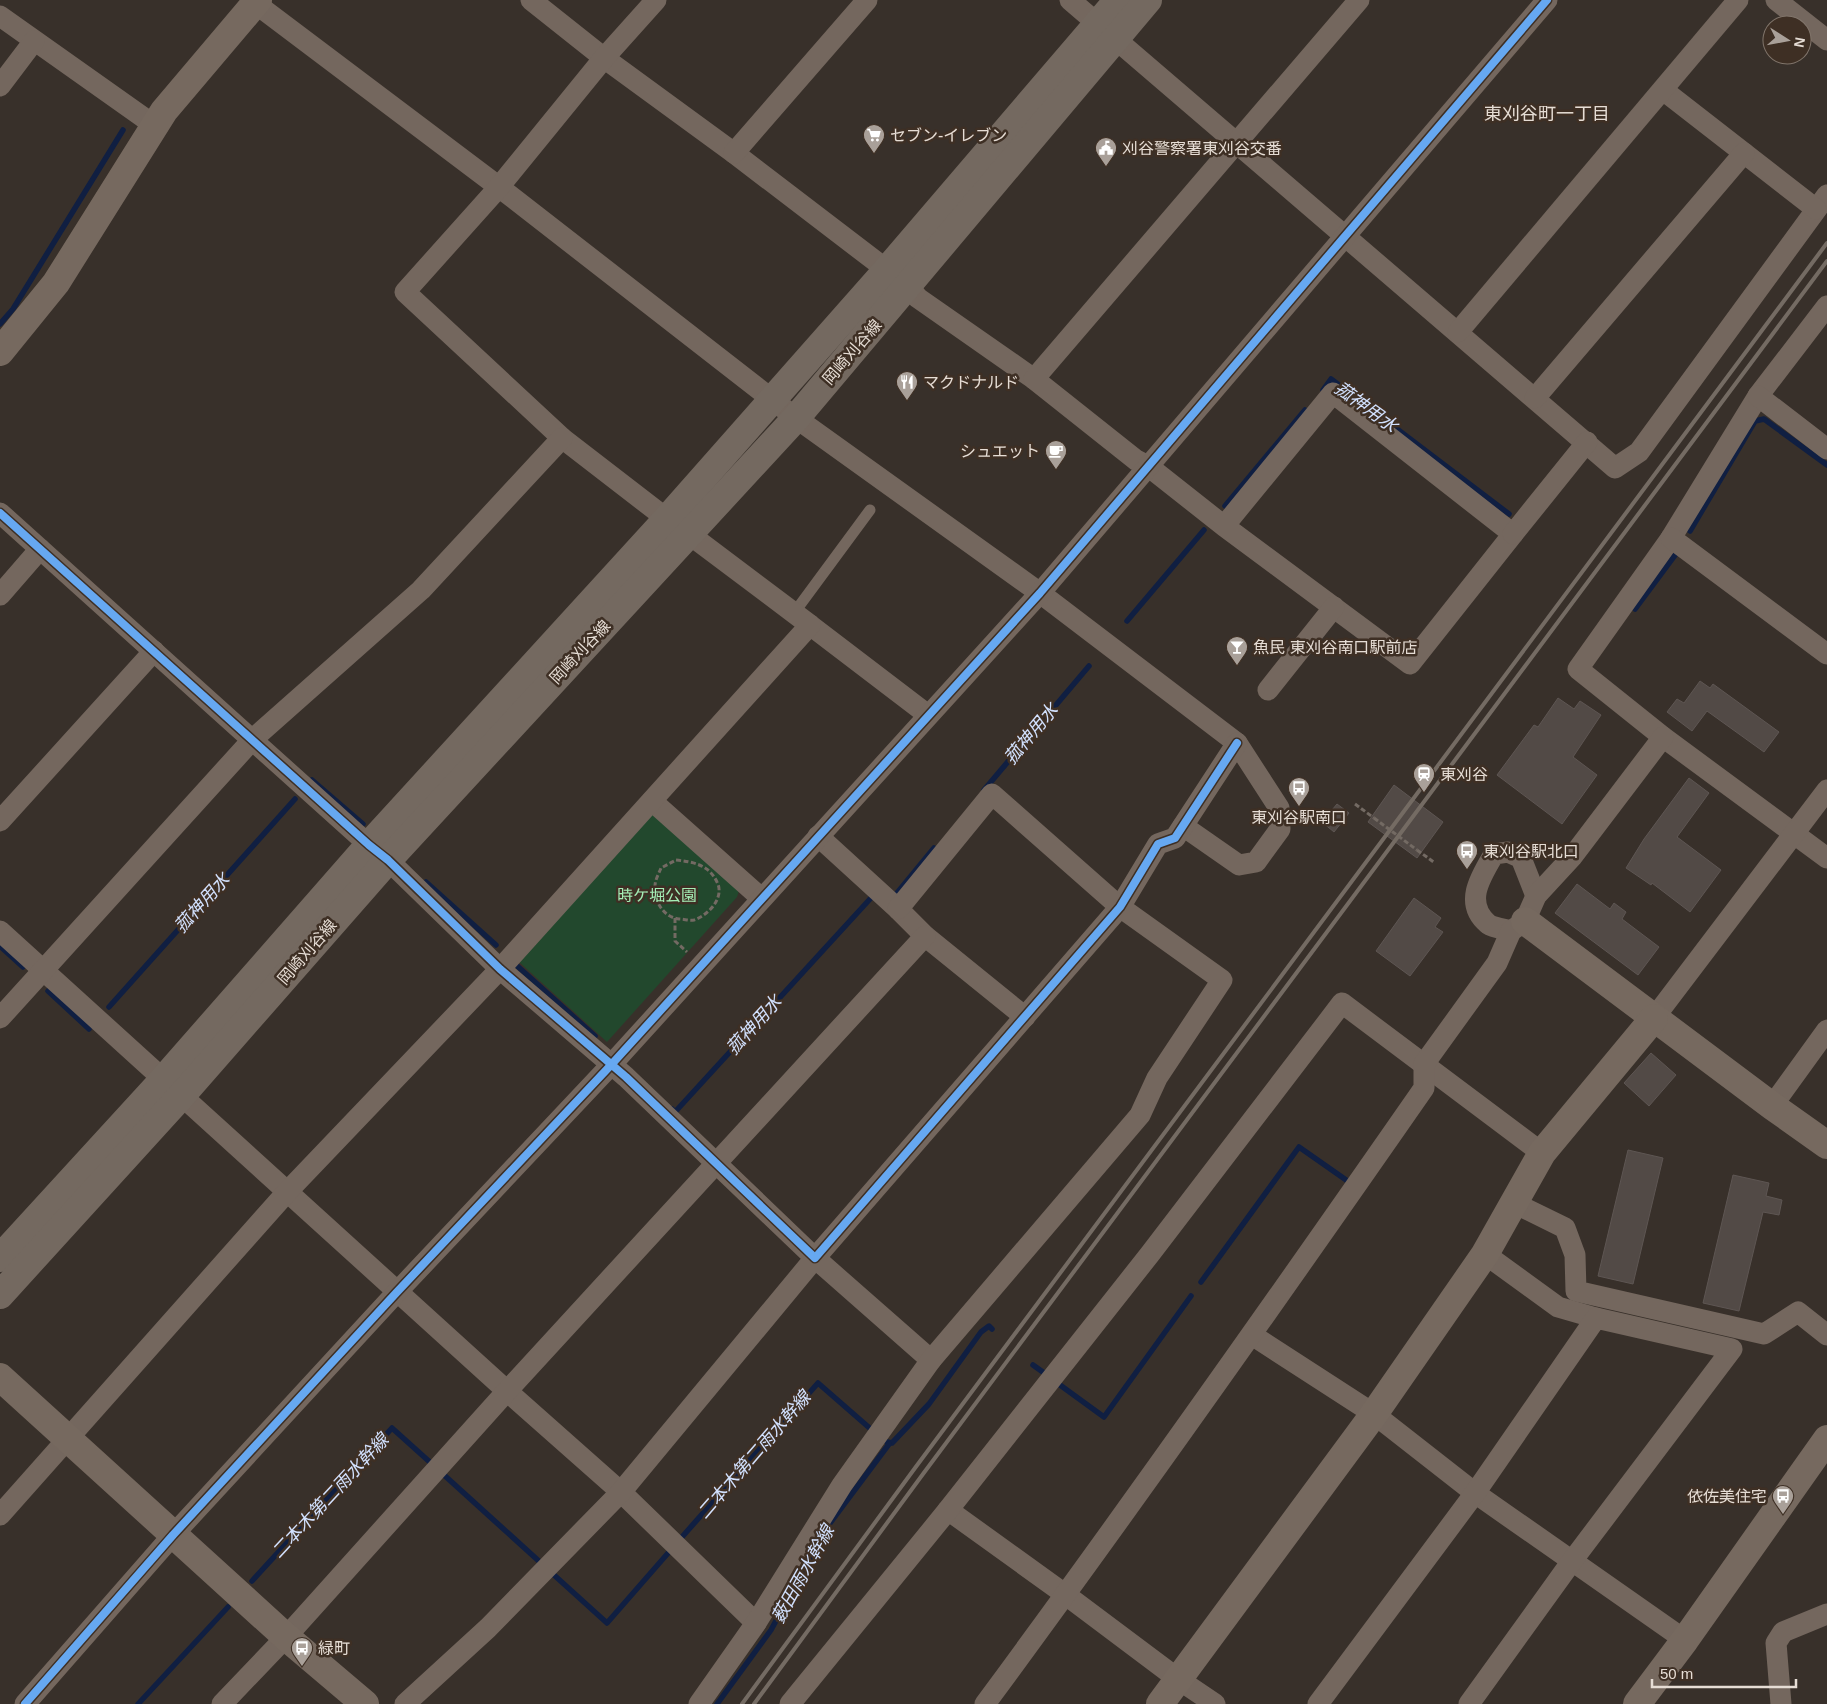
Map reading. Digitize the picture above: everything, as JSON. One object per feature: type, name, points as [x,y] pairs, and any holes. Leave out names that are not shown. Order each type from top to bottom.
[{"type":"main road","name":"岡崎刈谷線","points":[[1107,30],[1118,0]]},
{"type":"main road","name":"岡崎刈谷線","points":[[378,852],[689,534],[796,418],[897,279],[1107,30],[1148,0]]},
{"type":"main road","name":"岡崎刈谷線","points":[[0,1295],[172,1087],[772,399],[897,279]]},
{"type":"main road","name":"岡崎刈谷線","points":[[0,1258],[172,1087]]},
{"type":"street","points":[[531,0],[604,58],[734,153],[897,279],[918,298],[1034,379],[1136,460],[1148,466],[1224,526],[1410,664],[1587,442]]},
{"type":"street","points":[[656,0],[604,58],[499,188],[405,292],[562,438],[667,519]]},
{"type":"street","points":[[734,153],[867,0]]},
{"type":"street","points":[[1070,0],[1615,468],[1638,452],[1822,202],[1744,153],[1663,90]]},
{"type":"street","points":[[1034,379],[1359,0]]},
{"type":"street","points":[[25,1704],[173,1535],[397,1292],[611,1065],[1040,592],[1547,0]]},
{"type":"street","points":[[1458,332],[1738,0]]},
{"type":"street","points":[[1776,0],[1827,40]]},
{"type":"street","points":[[0,352],[56,283],[164,111],[255,1],[796,418],[1040,592],[1237,743],[1279,808],[1280,829],[1256,862],[1239,864],[1183,826]]},
{"type":"street","points":[[0,16],[154,125]]},
{"type":"street","points":[[0,86],[34,41]]},
{"type":"street","points":[[1535,398],[1744,153]]},
{"type":"street","points":[[1827,306],[1758,396],[1671,538],[1578,669],[1663,738],[1827,858]]},
{"type":"street","points":[[1224,526],[1333,393],[1513,534]]},
{"type":"street","points":[[1758,396],[1827,448]]},
{"type":"street","points":[[0,1018],[253,739],[421,590],[562,438]]},
{"type":"street","points":[[0,512],[378,852],[500,969],[626,1078],[815,1258],[931,1360]]},
{"type":"street","points":[[689,534],[928,715]]},
{"type":"street","points":[[1671,538],[1827,654]]},
{"type":"street","points":[[0,595],[40,549]]},
{"type":"street","points":[[1268,690],[1334,607]]},
{"type":"street","points":[[0,1515],[287,1192],[500,969],[652,801],[802,619]]},
{"type":"street","points":[[0,822],[154,651]]},
{"type":"street","points":[[985,1704],[1066,1595],[1252,1335],[1424,1088],[1424,1064],[1497,962],[1536,896],[1572,857],[1663,738]]},
{"type":"street","points":[[405,1704],[488,1628],[622,1492],[815,1258],[1120,907],[1158,844],[1175,838],[1237,743]]},
{"type":"street","points":[[1160,1704],[1374,1414],[1485,1254],[1542,1153],[1654,1018],[1827,790]]},
{"type":"street","points":[[698,1704],[756,1623],[842,1485],[931,1360],[1140,1115],[1157,1078],[1222,980],[1120,907],[992,794],[898,909]]},
{"type":"street","points":[[652,801],[761,898]]},
{"type":"street","points":[[818,836],[925,936],[1025,1017]]},
{"type":"street","points":[[1536,896],[1522,858],[1508,852],[1494,854],[1482,874],[1475,892],[1478,911],[1490,925],[1518,926],[1654,1018],[1827,1145]]},
{"type":"street","points":[[0,931],[397,1292],[622,1492],[756,1623]]},
{"type":"street","points":[[222,1704],[286,1637],[507,1391],[925,936]]},
{"type":"street","points":[[790,1704],[948,1510],[1150,1254],[1342,1003],[1542,1153]]},
{"type":"street","points":[[1772,1106],[1827,1030]]},
{"type":"street","points":[[1514,1202],[1565,1228],[1575,1254],[1576,1291],[1764,1334],[1798,1312],[1827,1335]]},
{"type":"street","points":[[1469,1704],[1572,1561],[1732,1349],[1596,1318],[1558,1307],[1485,1254]]},
{"type":"street","points":[[1318,1704],[1475,1493],[1596,1318]]},
{"type":"street","points":[[1252,1335],[1374,1414],[1475,1493],[1684,1640]]},
{"type":"street","points":[[0,1376],[286,1637],[365,1704]]},
{"type":"street","points":[[1637,1704],[1827,1439]]},
{"type":"street","points":[[948,1510],[1178,1679],[1215,1704]]},
{"type":"street","points":[[1781,1704],[1776,1643],[1783,1632],[1827,1614]]},
{"type":"lane","points":[[802,619],[870,510]]},
{"type":"path","points":[[1355,804],[1435,863]]},
{"type":"path","points":[[676,860],[694,862],[713,873],[720,887],[717,900],[707,912],[693,920],[675,918],[663,912],[659,906],[654,884],[661,868],[676,860]]},
{"type":"path","points":[[675,918],[675,942],[690,956]]},
{"type":"green space","name":"時ケ堀公園","points":[[649,813],[658,813],[740,888],[737,897],[607,1042],[518,961]]},
{"type":"building","points":[[1700,681],[1710,688],[1713,684],[1779,732],[1764,752],[1707,711],[1692,731],[1667,712],[1677,699],[1684,703]]},
{"type":"building","points":[[1558,698],[1574,709],[1580,701],[1601,715],[1573,757],[1597,775],[1562,824],[1497,775],[1534,725],[1538,727]]},
{"type":"building","points":[[1689,778],[1709,793],[1677,837],[1721,870],[1690,912],[1652,883],[1651,885],[1626,868],[1644,839]]},
{"type":"building","points":[[1394,785],[1443,822],[1417,858],[1368,822]]},
{"type":"building","points":[[1337,804],[1349,813],[1334,832],[1322,822]]},
{"type":"building","points":[[1577,884],[1610,909],[1614,903],[1626,912],[1622,919],[1659,947],[1638,975],[1555,913]]},
{"type":"building","points":[[1414,898],[1441,918],[1435,927],[1443,932],[1410,976],[1376,951]]},
{"type":"building","points":[[1651,1053],[1676,1075],[1649,1106],[1624,1083]]},
{"type":"building","points":[[1628,1150],[1663,1158],[1633,1284],[1598,1276]]},
{"type":"building","points":[[1733,1175],[1769,1183],[1766,1196],[1782,1200],[1779,1215],[1763,1212],[1739,1311],[1703,1303]]},
{"type":"waterway","points":[[0,324],[13,309],[123,130]]},
{"type":"waterway","name":"菰神用水","points":[[1323,390],[1331,379],[1343,388]]},
{"type":"waterway","name":"菰神用水","points":[[1368,407],[1509,514]]},
{"type":"waterway","name":"菰神用水","points":[[1225,506],[1305,410]]},
{"type":"waterway","name":"菰神用水","points":[[1690,531],[1755,421],[1764,419],[1827,465]]},
{"type":"waterway","name":"菰神用水","points":[[1127,621],[1204,530]]},
{"type":"waterway","name":"菰神用水","points":[[1635,609],[1678,551]]},
{"type":"waterway","name":"菰神用水","points":[[984,790],[1089,666]]},
{"type":"waterway","name":"菰神用水","points":[[312,780],[363,824]]},
{"type":"waterway","name":"菰神用水","points":[[109,1007],[295,799]]},
{"type":"waterway","name":"菰神用水","points":[[897,893],[934,848]]},
{"type":"waterway","name":"菰神用水","points":[[426,882],[496,945]]},
{"type":"waterway","name":"菰神用水","points":[[672,1109],[675,1112],[870,899]]},
{"type":"waterway","name":"菰神用水","points":[[0,946],[23,967]]},
{"type":"waterway","name":"菰神用水","points":[[515,964],[595,1036]]},
{"type":"waterway","name":"菰神用水","points":[[48,991],[89,1029]]},
{"type":"waterway","name":"二本木第二雨水幹線","points":[[1201,1282],[1299,1147],[1349,1182]]},
{"type":"waterway","name":"二本木第二雨水幹線","points":[[1060,1385],[1104,1417],[1191,1296]]},
{"type":"waterway","name":"二本木第二雨水幹線","points":[[887,1442],[892,1443],[929,1404],[981,1332],[989,1326],[992,1329]]},
{"type":"waterway","name":"二本木第二雨水幹線","points":[[1033,1365],[1047,1375]]},
{"type":"waterway","name":"二本木第二雨水幹線","points":[[682,1537],[818,1383],[873,1431]]},
{"type":"waterway","name":"二本木第二雨水幹線","points":[[252,1581],[392,1428],[432,1464]]},
{"type":"waterway","name":"薮田雨水幹線","points":[[830,1523],[889,1444]]},
{"type":"waterway","name":"二本木第二雨水幹線","points":[[444,1475],[541,1563]]},
{"type":"waterway","name":"薮田雨水幹線","points":[[717,1704],[771,1630],[819,1541]]},
{"type":"waterway","name":"二本木第二雨水幹線","points":[[554,1575],[607,1623],[669,1552]]},
{"type":"waterway","name":"二本木第二雨水幹線","points":[[138,1704],[228,1607]]},
{"type":"railway","points":[[742,1704],[915,1468],[1827,243]]},
{"type":"railway","points":[[754,1704],[923,1474],[1827,261]]},
{"type":"cycle path","points":[[25,1704],[173,1535],[397,1292],[611,1065],[1040,593],[1547,0]]},
{"type":"cycle path","points":[[0,513],[388,860],[500,969],[626,1077],[815,1258],[1120,907],[1158,844],[1175,838],[1237,743]]},
{"type":"place","name":"セブン-イレブン","points":[[874,154]]},
{"type":"place","name":"刈谷警察署東刈谷交番","points":[[1106,167]]},
{"type":"place","name":"マクドナルド","points":[[907,401]]},
{"type":"place","name":"シュエット","points":[[1056,470]]},
{"type":"place","name":"魚民 東刈谷南口駅前店","points":[[1237,666]]},
{"type":"place","name":"東刈谷","points":[[1424,793]]},
{"type":"place","name":"東刈谷駅南口","points":[[1299,807]]},
{"type":"place","name":"東刈谷駅北口","points":[[1467,870]]},
{"type":"place","name":"依佐美住宅","points":[[1783,1515]]},
{"type":"place","name":"緑町","points":[[302,1667]]},
{"type":"district","name":"東刈谷町一丁目","points":[[1547,114]]}]
